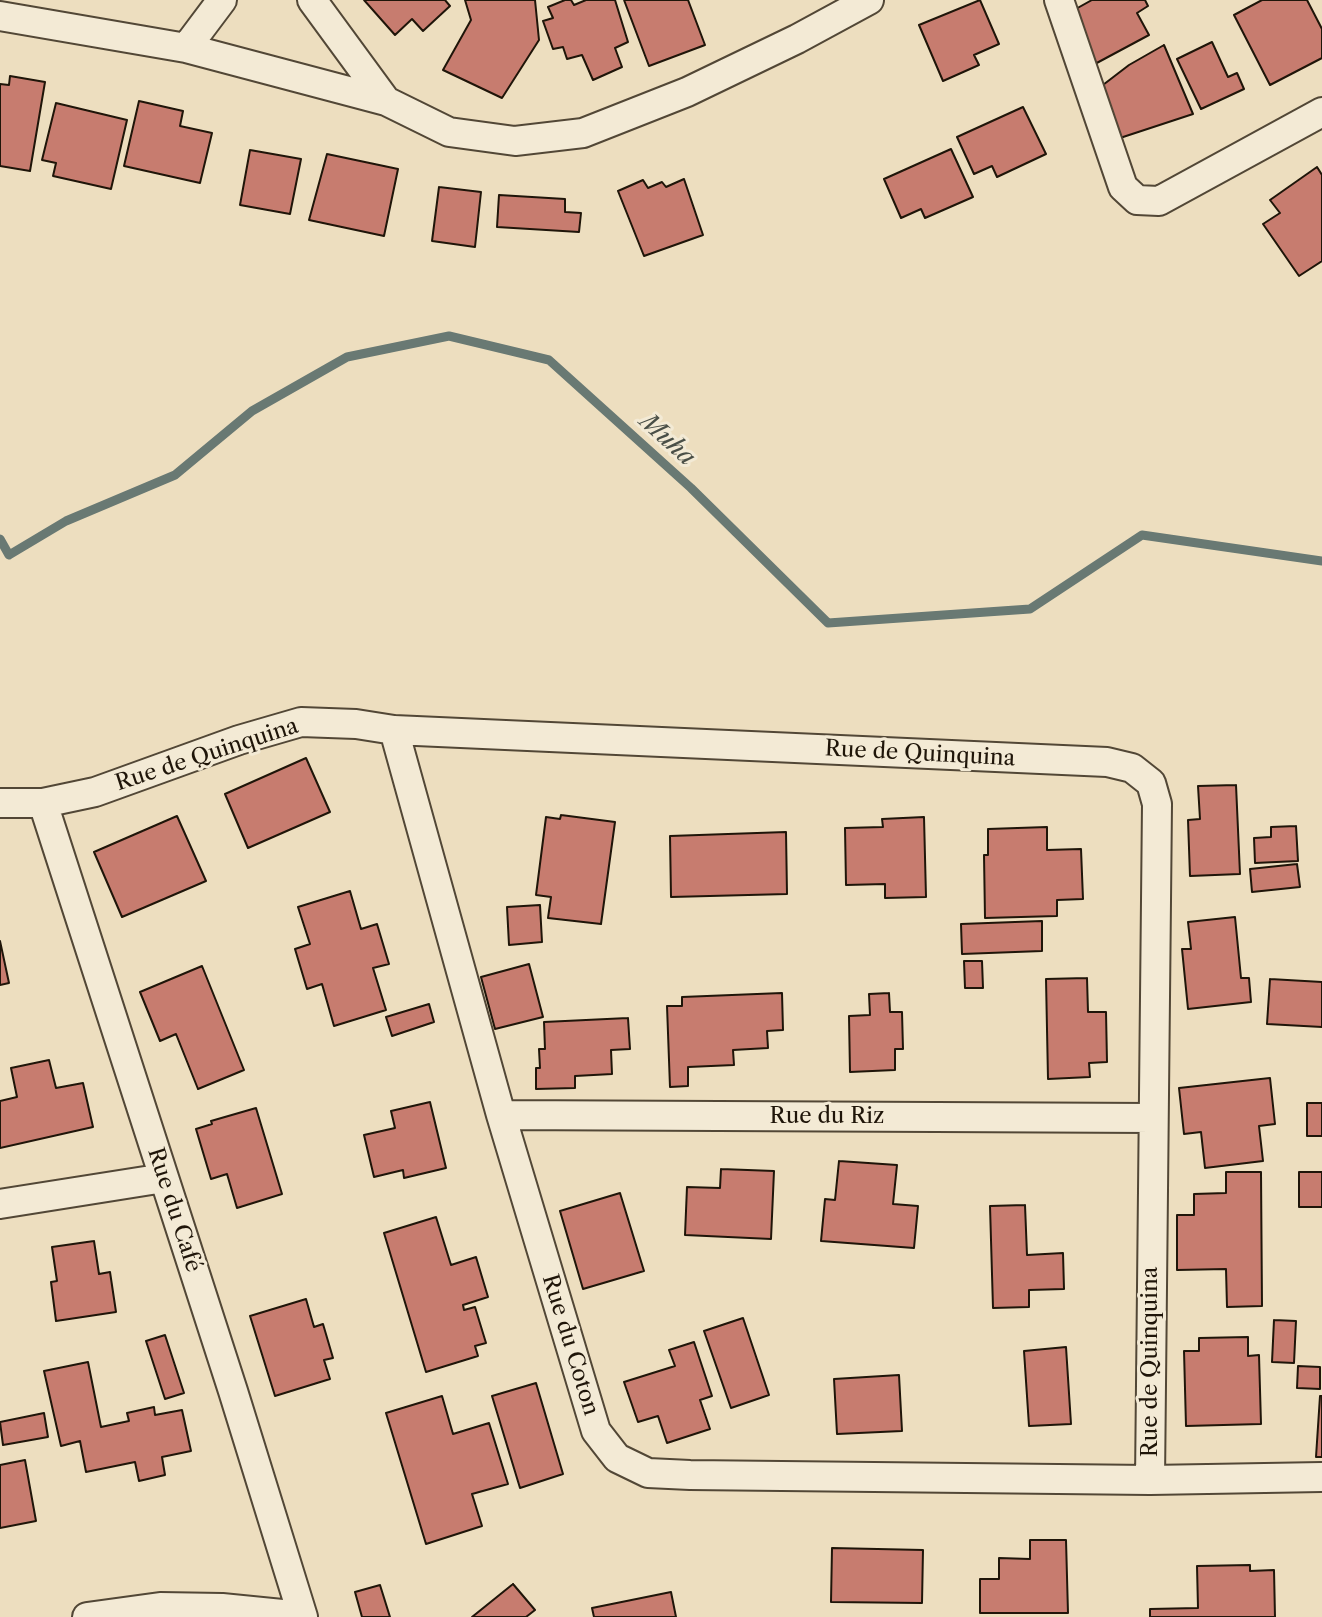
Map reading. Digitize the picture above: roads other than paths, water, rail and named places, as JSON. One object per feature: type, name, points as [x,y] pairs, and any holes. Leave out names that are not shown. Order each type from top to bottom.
[{"type":"street","points":[[186,48],[222,0]]},
{"type":"street","points":[[312,0],[386,101]]},
{"type":"street","points":[[0,16],[186,48],[386,101],[449,132],[515,141],[583,133],[687,92],[869,0]]},
{"type":"street","points":[[1059,0],[1123,187],[1137,200],[1159,201],[1322,112]]},
{"type":"street","name":"Rue de Quinquina","points":[[0,803],[43,803],[95,792],[239,740],[301,722],[356,724],[394,730],[1107,762],[1132,768],[1151,783],[1157,804],[1150,1480]]},
{"type":"street","name":"Rue du Coton","points":[[394,730],[501,1115],[596,1431],[617,1458],[648,1473],[690,1475],[1150,1480],[1322,1477]]},
{"type":"street","name":"Rue du Café","points":[[43,803],[302,1617]]},
{"type":"street","name":"Rue du Riz","points":[[501,1115],[1153,1118]]},
{"type":"street","points":[[0,1204],[164,1178]]},
{"type":"street","points":[[87,1617],[160,1607],[222,1608],[302,1617]]},
{"type":"waterway","name":"Muha","points":[[0,539],[9,555],[66,521],[175,475],[252,411],[347,357],[449,336],[549,360],[691,488],[828,623],[1030,609],[1142,535],[1322,561]]}]
